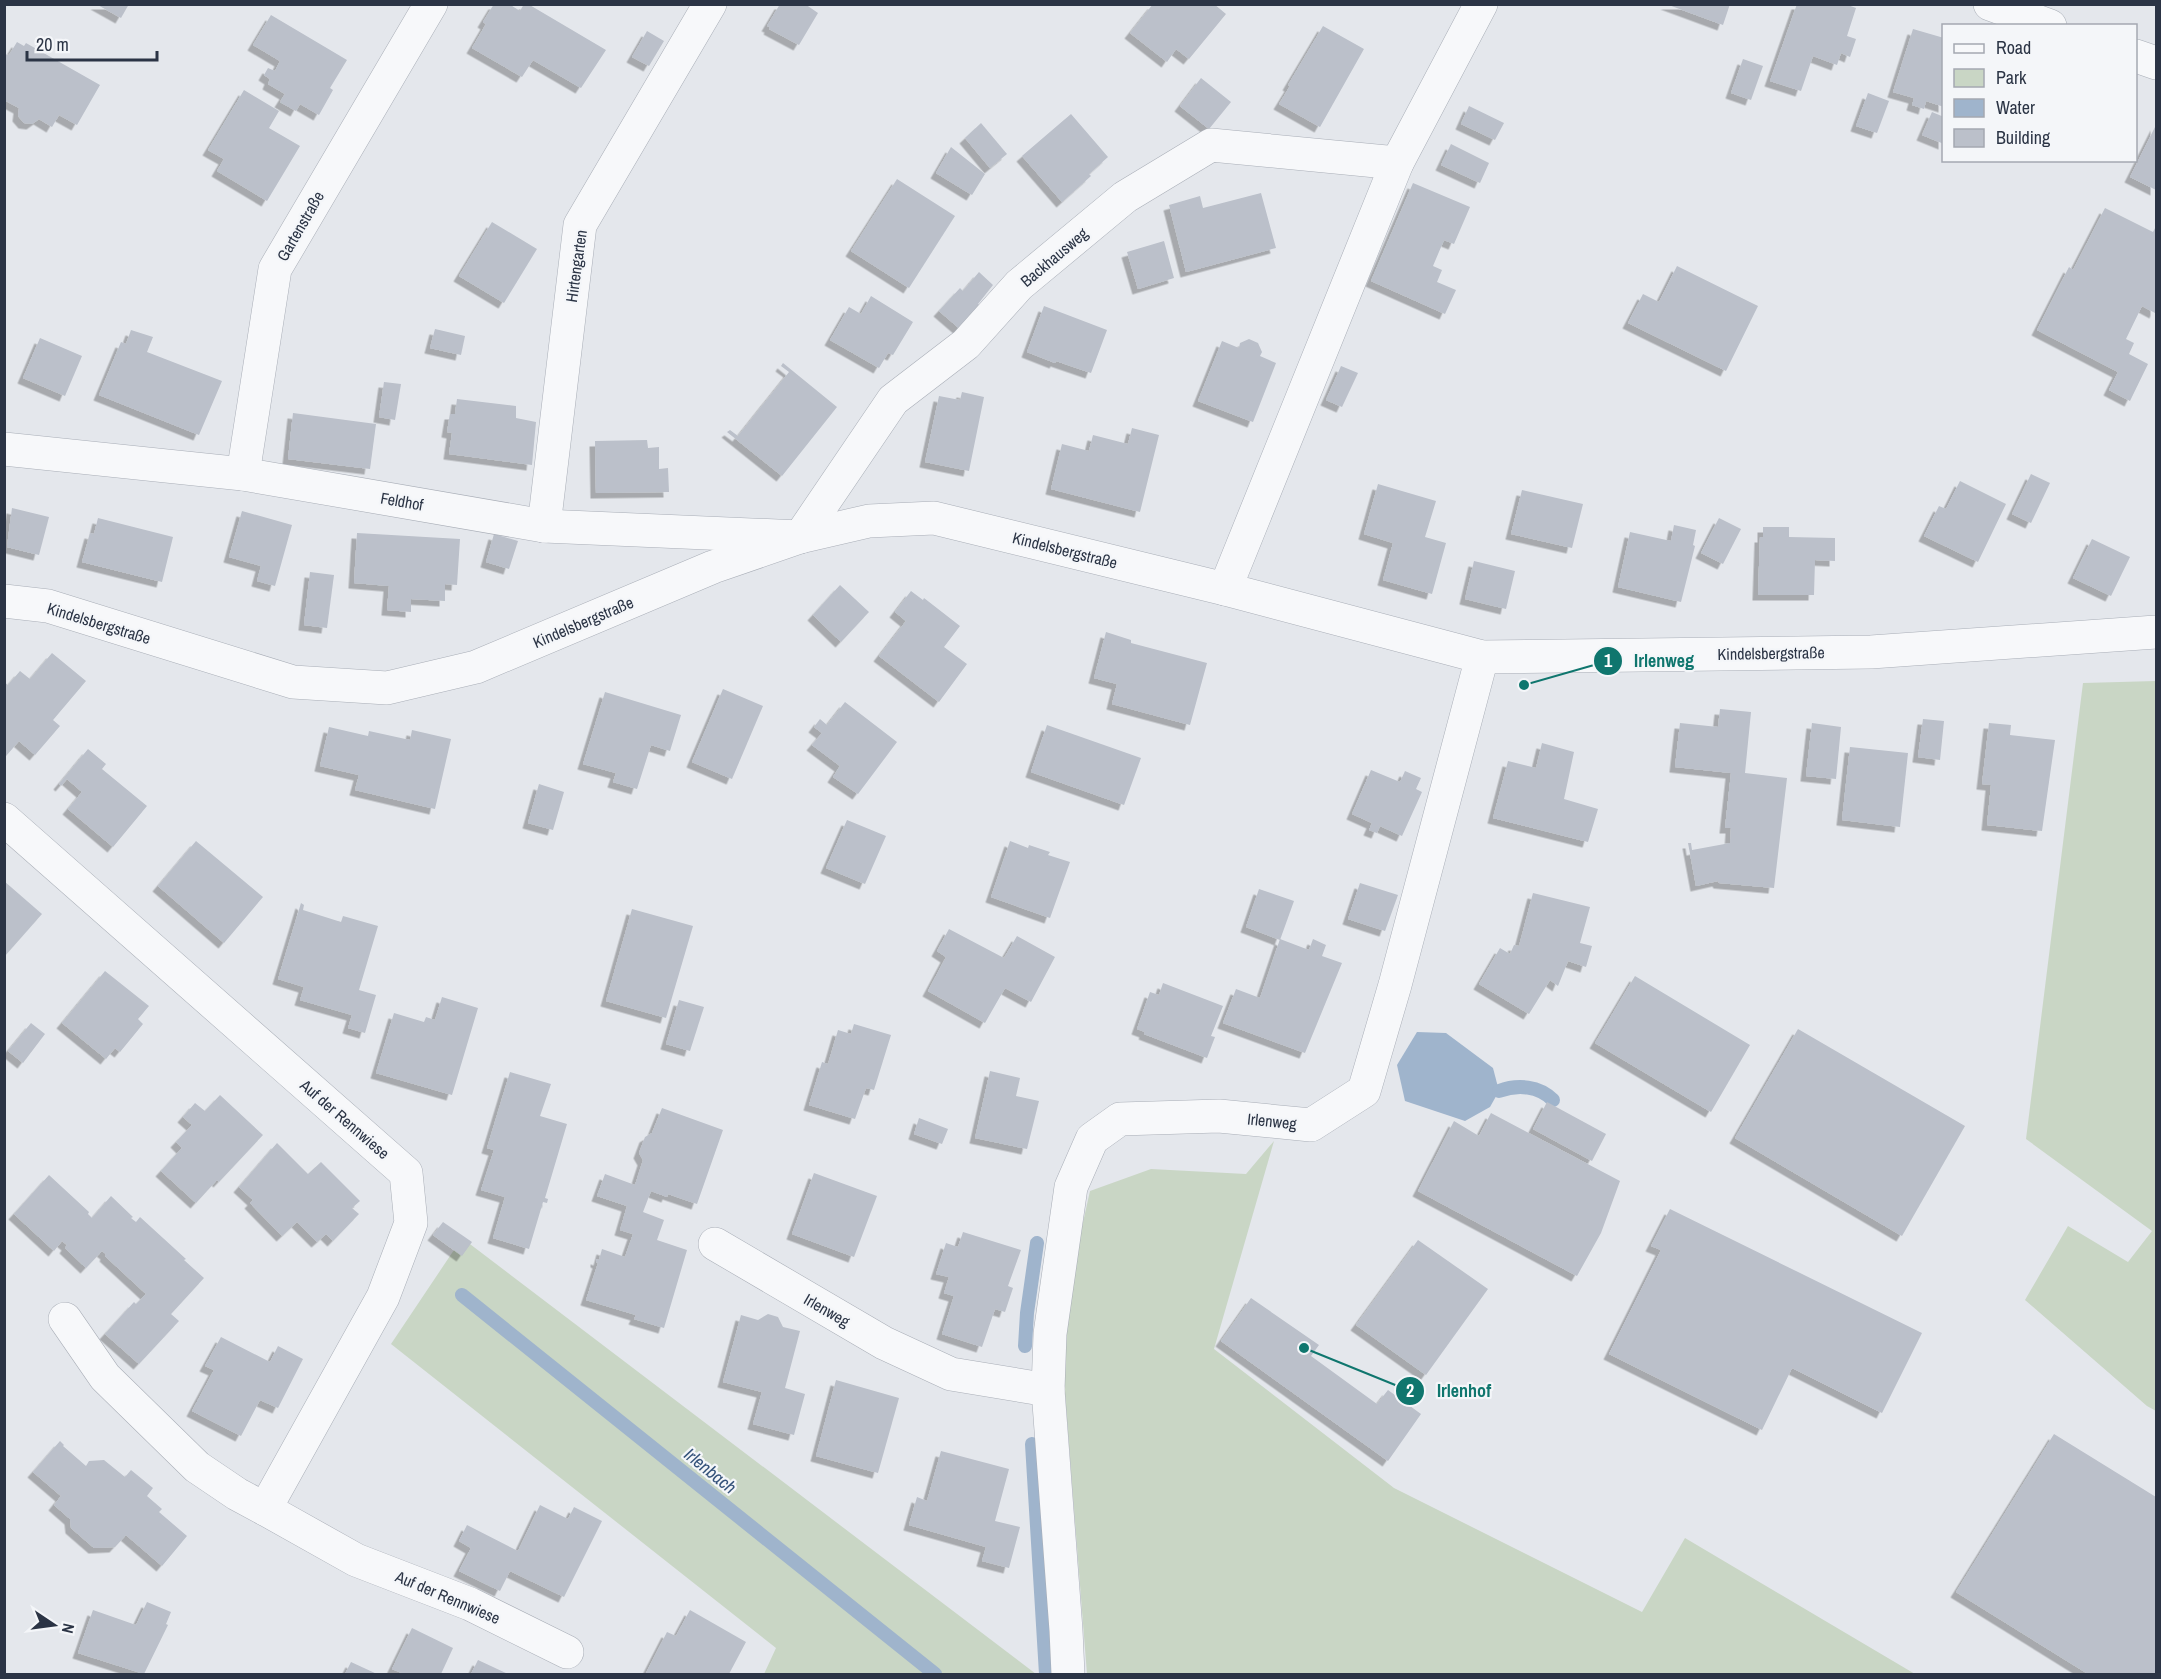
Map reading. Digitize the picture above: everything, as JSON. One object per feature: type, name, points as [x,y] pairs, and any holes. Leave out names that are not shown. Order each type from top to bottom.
[{"type":"street","name":"Gartenstraße","points":[[243,474],[275,269],[430,4]]},
{"type":"street","name":"Hirtengarten","points":[[543,526],[580,225],[710,4]]},
{"type":"street","points":[[1225,590],[1397,163],[1481,4]]},
{"type":"street","points":[[1990,4],[2045,24]]},
{"type":"street","points":[[2137,56],[2157,63]]},
{"type":"street","name":"Backhausweg","points":[[800,537],[893,400],[966,344],[1020,285],[1125,197],[1211,145],[1397,163]]},
{"type":"street","name":"Feldhof","points":[[4,448],[243,474],[543,526],[800,537]]},
{"type":"street","name":"Kindelsbergstraße","points":[[4,601],[48,606],[293,682],[387,688],[476,667],[713,567],[800,537],[869,521],[934,518],[1482,657],[1871,652],[2157,632]]},
{"type":"street","name":"Irlenweg","points":[[1068,1674],[1048,1390],[1050,1334],[1071,1186],[1092,1139],[1120,1119],[1219,1116],[1311,1125],[1364,1091],[1395,985],[1482,657]]},
{"type":"street","name":"Auf der Rennwiese","points":[[4,819],[406,1173],[411,1223],[383,1297],[266,1509]]},
{"type":"street","name":"Irlenweg","points":[[715,1244],[884,1343],[951,1374],[1048,1390]]},
{"type":"street","name":"Auf der Rennwiese","points":[[65,1319],[105,1377],[197,1467],[237,1494],[356,1560],[470,1604],[567,1652]]},
{"type":"green space","points":[[2156,681],[2156,1411],[2147,1406],[2025,1300],[2068,1226],[2128,1262],[2152,1231],[2026,1139],[2083,683]]},
{"type":"green space","points":[[1274,1141],[1214,1349],[1394,1488],[1642,1612],[1685,1538],[1915,1674],[1087,1674],[1063,1369],[1075,1258],[1090,1191],[1151,1169],[1246,1174]]},
{"type":"green space","points":[[462,1238],[1036,1674],[764,1674],[776,1648],[391,1344]]},
{"type":"water","points":[[1417,1032],[1446,1033],[1493,1068],[1499,1091],[1490,1107],[1465,1121],[1405,1101],[1397,1065]]},
{"type":"building","points":[[96,4],[129,4],[121,18]]},
{"type":"building","points":[[494,4],[509,4],[520,11],[524,4],[528,4],[606,50],[581,88],[533,60],[522,77],[472,48]]},
{"type":"building","points":[[780,4],[805,4],[818,13],[799,45],[767,26]]},
{"type":"building","points":[[1153,4],[1214,4],[1226,14],[1189,59],[1176,49],[1167,62],[1130,33]]},
{"type":"building","points":[[1666,4],[1730,4],[1723,25]]},
{"type":"building","points":[[1797,4],[1845,4],[1856,8],[1847,36],[1856,39],[1850,57],[1841,53],[1837,65],[1813,56],[1801,91],[1770,81]]},
{"type":"building","points":[[271,15],[347,60],[330,88],[333,90],[319,115],[300,104],[296,111],[280,102],[285,94],[268,84],[270,79],[264,75],[268,68],[275,71],[280,61],[253,45]]},
{"type":"building","points":[[1323,26],[1364,49],[1320,127],[1279,104]]},
{"type":"building","points":[[1913,29],[1942,37],[1942,106],[1926,101],[1924,109],[1912,105],[1914,98],[1893,92]]},
{"type":"building","points":[[647,31],[664,41],[649,66],[632,57]]},
{"type":"building","points":[[17,42],[24,46],[26,43],[100,85],[77,125],[59,115],[52,127],[39,119],[32,124],[24,123],[18,116],[19,108],[4,100],[4,54],[9,55]]},
{"type":"building","points":[[1743,59],[1763,66],[1751,100],[1731,93]]},
{"type":"building","points":[[1201,78],[1231,102],[1209,129],[1180,106]]},
{"type":"building","points":[[244,90],[279,111],[269,128],[300,146],[267,201],[217,171],[224,159],[208,150]]},
{"type":"building","points":[[1868,93],[1889,101],[1877,133],[1856,126]]},
{"type":"building","points":[[1469,106],[1504,123],[1495,140],[1461,124]]},
{"type":"building","points":[[1932,112],[1942,116],[1942,143],[1922,135]]},
{"type":"building","points":[[1071,114],[1108,157],[1062,202],[1022,156]]},
{"type":"building","points":[[981,123],[1007,154],[990,168],[965,138]]},
{"type":"building","points":[[2156,125],[2156,190],[2130,177]]},
{"type":"building","points":[[1451,144],[1489,163],[1480,183],[1441,165]]},
{"type":"building","points":[[951,147],[985,174],[972,195],[936,173]]},
{"type":"building","points":[[897,179],[955,216],[909,288],[851,251]]},
{"type":"building","points":[[1413,183],[1470,207],[1454,244],[1444,240],[1433,266],[1442,270],[1437,282],[1456,290],[1445,314],[1371,281]]},
{"type":"building","points":[[1261,193],[1276,248],[1186,272],[1169,205],[1200,196],[1203,208]]},
{"type":"building","points":[[2105,208],[2153,232],[2156,226],[2156,310],[2155,313],[2142,306],[2126,339],[2134,343],[2129,354],[2148,364],[2130,401],[2109,390],[2118,372],[2037,330],[2069,267],[2073,270]]},
{"type":"building","points":[[492,222],[537,249],[504,303],[459,276]]},
{"type":"building","points":[[1164,241],[1174,278],[1138,289],[1127,252]]},
{"type":"building","points":[[1677,266],[1758,306],[1726,371],[1628,323],[1643,294],[1659,302]]},
{"type":"building","points":[[979,272],[993,285],[978,304],[982,307],[961,330],[939,311],[960,288],[963,291]]},
{"type":"building","points":[[871,296],[913,322],[893,355],[888,353],[879,368],[830,340],[849,307],[861,314]]},
{"type":"building","points":[[1044,306],[1107,330],[1091,373],[1027,352]]},
{"type":"building","points":[[435,329],[465,336],[461,355],[430,348]]},
{"type":"building","points":[[131,330],[153,337],[147,352],[222,381],[199,435],[99,395],[121,342],[126,344]]},
{"type":"building","points":[[40,338],[82,356],[65,396],[23,378]]},
{"type":"building","points":[[1249,339],[1258,343],[1262,352],[1260,356],[1276,363],[1253,422],[1198,401],[1222,341],[1239,348],[1240,343]]},
{"type":"building","points":[[783,363],[837,407],[782,476],[727,432],[730,430],[738,436],[789,372],[781,366]]},
{"type":"building","points":[[1341,366],[1358,373],[1342,407],[1326,400]]},
{"type":"building","points":[[384,382],[401,384],[395,420],[379,417]]},
{"type":"building","points":[[962,392],[984,397],[969,471],[925,462],[939,396],[960,400]]},
{"type":"building","points":[[457,399],[516,406],[516,418],[536,422],[532,465],[449,454],[452,433],[447,432],[450,414],[455,414]]},
{"type":"building","points":[[293,413],[376,424],[370,469],[288,459]]},
{"type":"building","points":[[1132,428],[1159,435],[1140,512],[1051,489],[1062,444],[1089,451],[1093,435],[1128,444]]},
{"type":"building","points":[[647,440],[648,448],[659,447],[659,469],[668,468],[669,492],[596,493],[595,441]]},
{"type":"building","points":[[2031,474],[2050,483],[2031,523],[2012,514]]},
{"type":"building","points":[[1960,481],[2006,504],[1978,562],[1924,536],[1939,506],[1946,509]]},
{"type":"building","points":[[1378,484],[1436,501],[1425,537],[1446,543],[1432,594],[1383,580],[1393,543],[1364,534]]},
{"type":"building","points":[[1522,490],[1583,504],[1572,548],[1511,534]]},
{"type":"building","points":[[12,508],[49,517],[39,555],[7,547]]},
{"type":"building","points":[[242,511],[292,525],[275,586],[257,581],[261,566],[229,557]]},
{"type":"building","points":[[98,518],[173,537],[162,582],[82,562],[90,533],[94,534]]},
{"type":"building","points":[[1719,518],[1741,529],[1723,564],[1701,553]]},
{"type":"building","points":[[1674,525],[1696,530],[1693,545],[1695,546],[1681,602],[1618,587],[1630,532],[1671,541]]},
{"type":"building","points":[[1763,527],[1789,527],[1789,537],[1835,538],[1835,561],[1815,560],[1814,595],[1758,595],[1760,537],[1763,537]]},
{"type":"building","points":[[357,533],[460,539],[457,585],[445,584],[445,601],[411,599],[411,612],[387,610],[389,586],[354,583]]},
{"type":"building","points":[[494,534],[518,541],[509,569],[486,562]]},
{"type":"building","points":[[2092,539],[2130,557],[2111,596],[2073,578]]},
{"type":"building","points":[[1474,561],[1515,571],[1506,609],[1465,599]]},
{"type":"building","points":[[310,572],[334,575],[327,628],[304,625]]},
{"type":"building","points":[[840,585],[869,612],[841,642],[813,615]]},
{"type":"building","points":[[911,591],[923,600],[924,598],[960,626],[944,647],[967,664],[939,702],[879,656],[906,621],[895,612]]},
{"type":"building","points":[[1106,632],[1131,640],[1131,643],[1207,663],[1190,725],[1112,704],[1117,684],[1094,678]]},
{"type":"building","points":[[52,653],[86,681],[53,720],[60,726],[35,755],[19,741],[6,756],[4,755],[4,682],[8,685],[20,671],[30,679]]},
{"type":"building","points":[[723,689],[763,706],[732,779],[692,762]]},
{"type":"building","points":[[605,692],[681,715],[670,751],[651,745],[637,789],[613,782],[616,773],[583,764]]},
{"type":"building","points":[[845,702],[897,742],[858,794],[833,777],[840,766],[812,745],[822,733],[814,727],[820,719],[827,725]]},
{"type":"building","points":[[1720,709],[1751,712],[1745,773],[1787,778],[1774,888],[1719,883],[1718,881],[1696,886],[1688,843],[1691,843],[1692,850],[1730,843],[1731,828],[1725,828],[1731,773],[1675,767],[1680,723],[1718,727]]},
{"type":"building","points":[[1923,719],[1944,721],[1940,760],[1918,757]]},
{"type":"building","points":[[1812,723],[1841,727],[1836,779],[1806,776]]},
{"type":"building","points":[[1989,723],[2011,725],[2010,735],[2055,740],[2042,831],[1987,825],[1991,785],[1982,784]]},
{"type":"building","points":[[1047,725],[1141,758],[1124,805],[1031,772]]},
{"type":"building","points":[[329,727],[368,736],[369,731],[410,740],[412,730],[451,739],[435,809],[355,790],[359,775],[320,766]]},
{"type":"building","points":[[1542,743],[1574,752],[1564,799],[1598,809],[1588,842],[1493,818],[1508,761],[1536,768]]},
{"type":"building","points":[[1850,747],[1908,753],[1900,827],[1842,820]]},
{"type":"building","points":[[88,749],[106,764],[102,769],[147,806],[113,847],[68,809],[82,792],[67,779],[61,786],[59,784]]},
{"type":"building","points":[[1371,770],[1400,782],[1405,771],[1421,778],[1416,789],[1422,792],[1402,836],[1380,826],[1377,833],[1369,830],[1372,823],[1352,814]]},
{"type":"building","points":[[539,784],[564,792],[553,830],[528,823]]},
{"type":"building","points":[[847,820],[886,836],[865,884],[826,868]]},
{"type":"building","points":[[196,841],[263,897],[224,943],[158,886]]},
{"type":"building","points":[[1010,841],[1028,848],[1029,845],[1050,852],[1048,855],[1070,862],[1050,918],[991,897]]},
{"type":"building","points":[[4,881],[42,914],[4,957]]},
{"type":"building","points":[[1360,883],[1398,895],[1385,931],[1348,919]]},
{"type":"building","points":[[1259,889],[1294,901],[1280,940],[1246,927]]},
{"type":"building","points":[[1533,893],[1590,907],[1580,943],[1592,946],[1586,967],[1568,961],[1558,986],[1550,980],[1529,1014],[1479,984],[1500,948],[1510,954],[1514,945],[1519,946]]},
{"type":"building","points":[[301,903],[304,905],[303,910],[341,922],[343,916],[378,926],[359,990],[376,995],[365,1033],[348,1028],[352,1015],[300,1000],[304,987],[278,979]]},
{"type":"building","points":[[632,909],[693,926],[666,1018],[606,1001]]},
{"type":"building","points":[[949,929],[1004,958],[1017,936],[1055,957],[1031,1002],[1005,988],[985,1023],[928,991],[946,957],[937,951]]},
{"type":"building","points":[[1280,939],[1309,950],[1313,939],[1326,945],[1322,956],[1342,963],[1305,1053],[1223,1023],[1236,989],[1260,998]]},
{"type":"building","points":[[105,971],[149,1006],[138,1019],[143,1024],[120,1052],[115,1048],[106,1059],[62,1023]]},
{"type":"building","points":[[1635,976],[1750,1045],[1711,1112],[1595,1043]]},
{"type":"building","points":[[1163,983],[1223,1006],[1211,1036],[1215,1037],[1207,1058],[1144,1034],[1145,1032],[1137,1029],[1150,992],[1159,995]]},
{"type":"building","points":[[442,997],[478,1008],[452,1095],[376,1073],[394,1013],[424,1022],[426,1017],[435,1020]]},
{"type":"building","points":[[679,1000],[704,1007],[690,1051],[666,1044]]},
{"type":"building","points":[[31,1023],[45,1034],[23,1063],[8,1051]]},
{"type":"building","points":[[854,1024],[891,1035],[874,1090],[866,1088],[855,1119],[809,1105],[822,1062],[828,1064],[838,1030],[851,1034]]},
{"type":"building","points":[[1798,1029],[1965,1126],[1902,1236],[1735,1138]]},
{"type":"building","points":[[990,1071],[1020,1078],[1016,1096],[1039,1101],[1027,1149],[975,1138]]},
{"type":"building","points":[[510,1072],[551,1084],[540,1116],[567,1124],[545,1198],[548,1199],[547,1203],[543,1202],[529,1249],[493,1238],[505,1197],[481,1190],[494,1150],[487,1148]]},
{"type":"building","points":[[220,1095],[263,1135],[196,1203],[161,1171],[182,1148],[176,1142],[192,1125],[183,1117],[195,1103],[205,1111]]},
{"type":"building","points":[[1547,1102],[1606,1134],[1592,1161],[1533,1129]]},
{"type":"building","points":[[662,1108],[723,1130],[697,1204],[651,1191],[643,1212],[664,1220],[657,1240],[687,1250],[664,1328],[634,1319],[636,1315],[586,1300],[598,1263],[596,1259],[599,1260],[602,1249],[625,1257],[633,1234],[620,1230],[627,1206],[597,1196],[605,1174],[635,1185],[643,1160],[639,1153],[645,1137],[652,1133]]},
{"type":"building","points":[[1491,1113],[1620,1181],[1601,1233],[1577,1276],[1418,1191],[1454,1121],[1479,1136]]},
{"type":"building","points":[[919,1118],[948,1129],[942,1144],[914,1134]]},
{"type":"building","points":[[277,1143],[308,1174],[321,1162],[360,1201],[352,1208],[359,1214],[333,1241],[326,1234],[317,1242],[297,1222],[282,1236],[250,1203],[253,1200],[239,1187]]},
{"type":"building","points":[[814,1173],[877,1196],[854,1257],[792,1234]]},
{"type":"building","points":[[49,1175],[89,1212],[92,1218],[111,1196],[136,1222],[140,1217],[204,1278],[171,1314],[179,1321],[139,1364],[105,1334],[134,1302],[136,1304],[146,1294],[102,1251],[86,1268],[65,1248],[67,1245],[62,1241],[54,1251],[14,1214]]},
{"type":"building","points":[[1670,1209],[1922,1333],[1882,1413],[1792,1368],[1762,1430],[1609,1354],[1661,1250],[1651,1246]]},
{"type":"building","points":[[443,1222],[472,1242],[462,1256],[433,1235]]},
{"type":"building","points":[[963,1232],[1021,1250],[1008,1286],[1013,1288],[1005,1312],[995,1309],[982,1347],[942,1334],[954,1296],[944,1293],[949,1277],[936,1274],[946,1243],[958,1247]]},
{"type":"building","points":[[1418,1240],[1488,1289],[1426,1375],[1356,1325]]},
{"type":"building","points":[[1251,1298],[1319,1345],[1311,1356],[1377,1404],[1388,1390],[1421,1414],[1388,1461],[1221,1341]]},
{"type":"building","points":[[768,1314],[778,1317],[783,1327],[800,1331],[785,1388],[805,1394],[794,1435],[753,1424],[762,1392],[723,1382],[741,1315],[758,1320]]},
{"type":"building","points":[[221,1337],[270,1362],[278,1346],[303,1359],[278,1408],[260,1400],[241,1436],[192,1411],[214,1370],[205,1366]]},
{"type":"building","points":[[836,1380],[899,1398],[878,1473],[816,1456]]},
{"type":"building","points":[[2054,1434],[2156,1497],[2156,1674],[2088,1674],[1956,1592]]},
{"type":"building","points":[[60,1441],[86,1466],[89,1461],[104,1460],[125,1477],[131,1470],[153,1488],[147,1496],[162,1509],[159,1512],[187,1536],[162,1566],[126,1535],[115,1547],[94,1548],[71,1528],[70,1519],[54,1505],[61,1496],[33,1472]]},
{"type":"building","points":[[941,1451],[1009,1469],[995,1521],[1020,1527],[1009,1568],[982,1561],[986,1547],[909,1525],[917,1497],[927,1501]]},
{"type":"building","points":[[540,1505],[568,1519],[574,1507],[602,1521],[564,1597],[510,1571],[500,1591],[459,1571],[471,1548],[459,1541],[467,1525],[518,1551]]},
{"type":"building","points":[[147,1602],[171,1612],[166,1624],[168,1625],[144,1674],[78,1653],[93,1610],[136,1625]]},
{"type":"building","points":[[690,1610],[746,1642],[729,1674],[646,1673],[667,1632],[676,1636]]},
{"type":"building","points":[[412,1628],[453,1648],[441,1674],[404,1674],[392,1669]]},
{"type":"building","points":[[478,1660],[508,1674],[471,1674]]},
{"type":"building","points":[[351,1662],[377,1674],[345,1674]]},
{"type":"waterway","points":[[1499,1091],[1513,1087],[1535,1089],[1553,1100]]},
{"type":"waterway","points":[[1025,1346],[1027,1313],[1037,1243]]},
{"type":"waterway","name":"Irlenbach","points":[[462,1295],[935,1674]]},
{"type":"waterway","points":[[1032,1444],[1046,1674]]},
{"type":"place","name":"Irlenweg","points":[[1524,685]]},
{"type":"place","name":"Irlenhof","points":[[1304,1348]]}]
